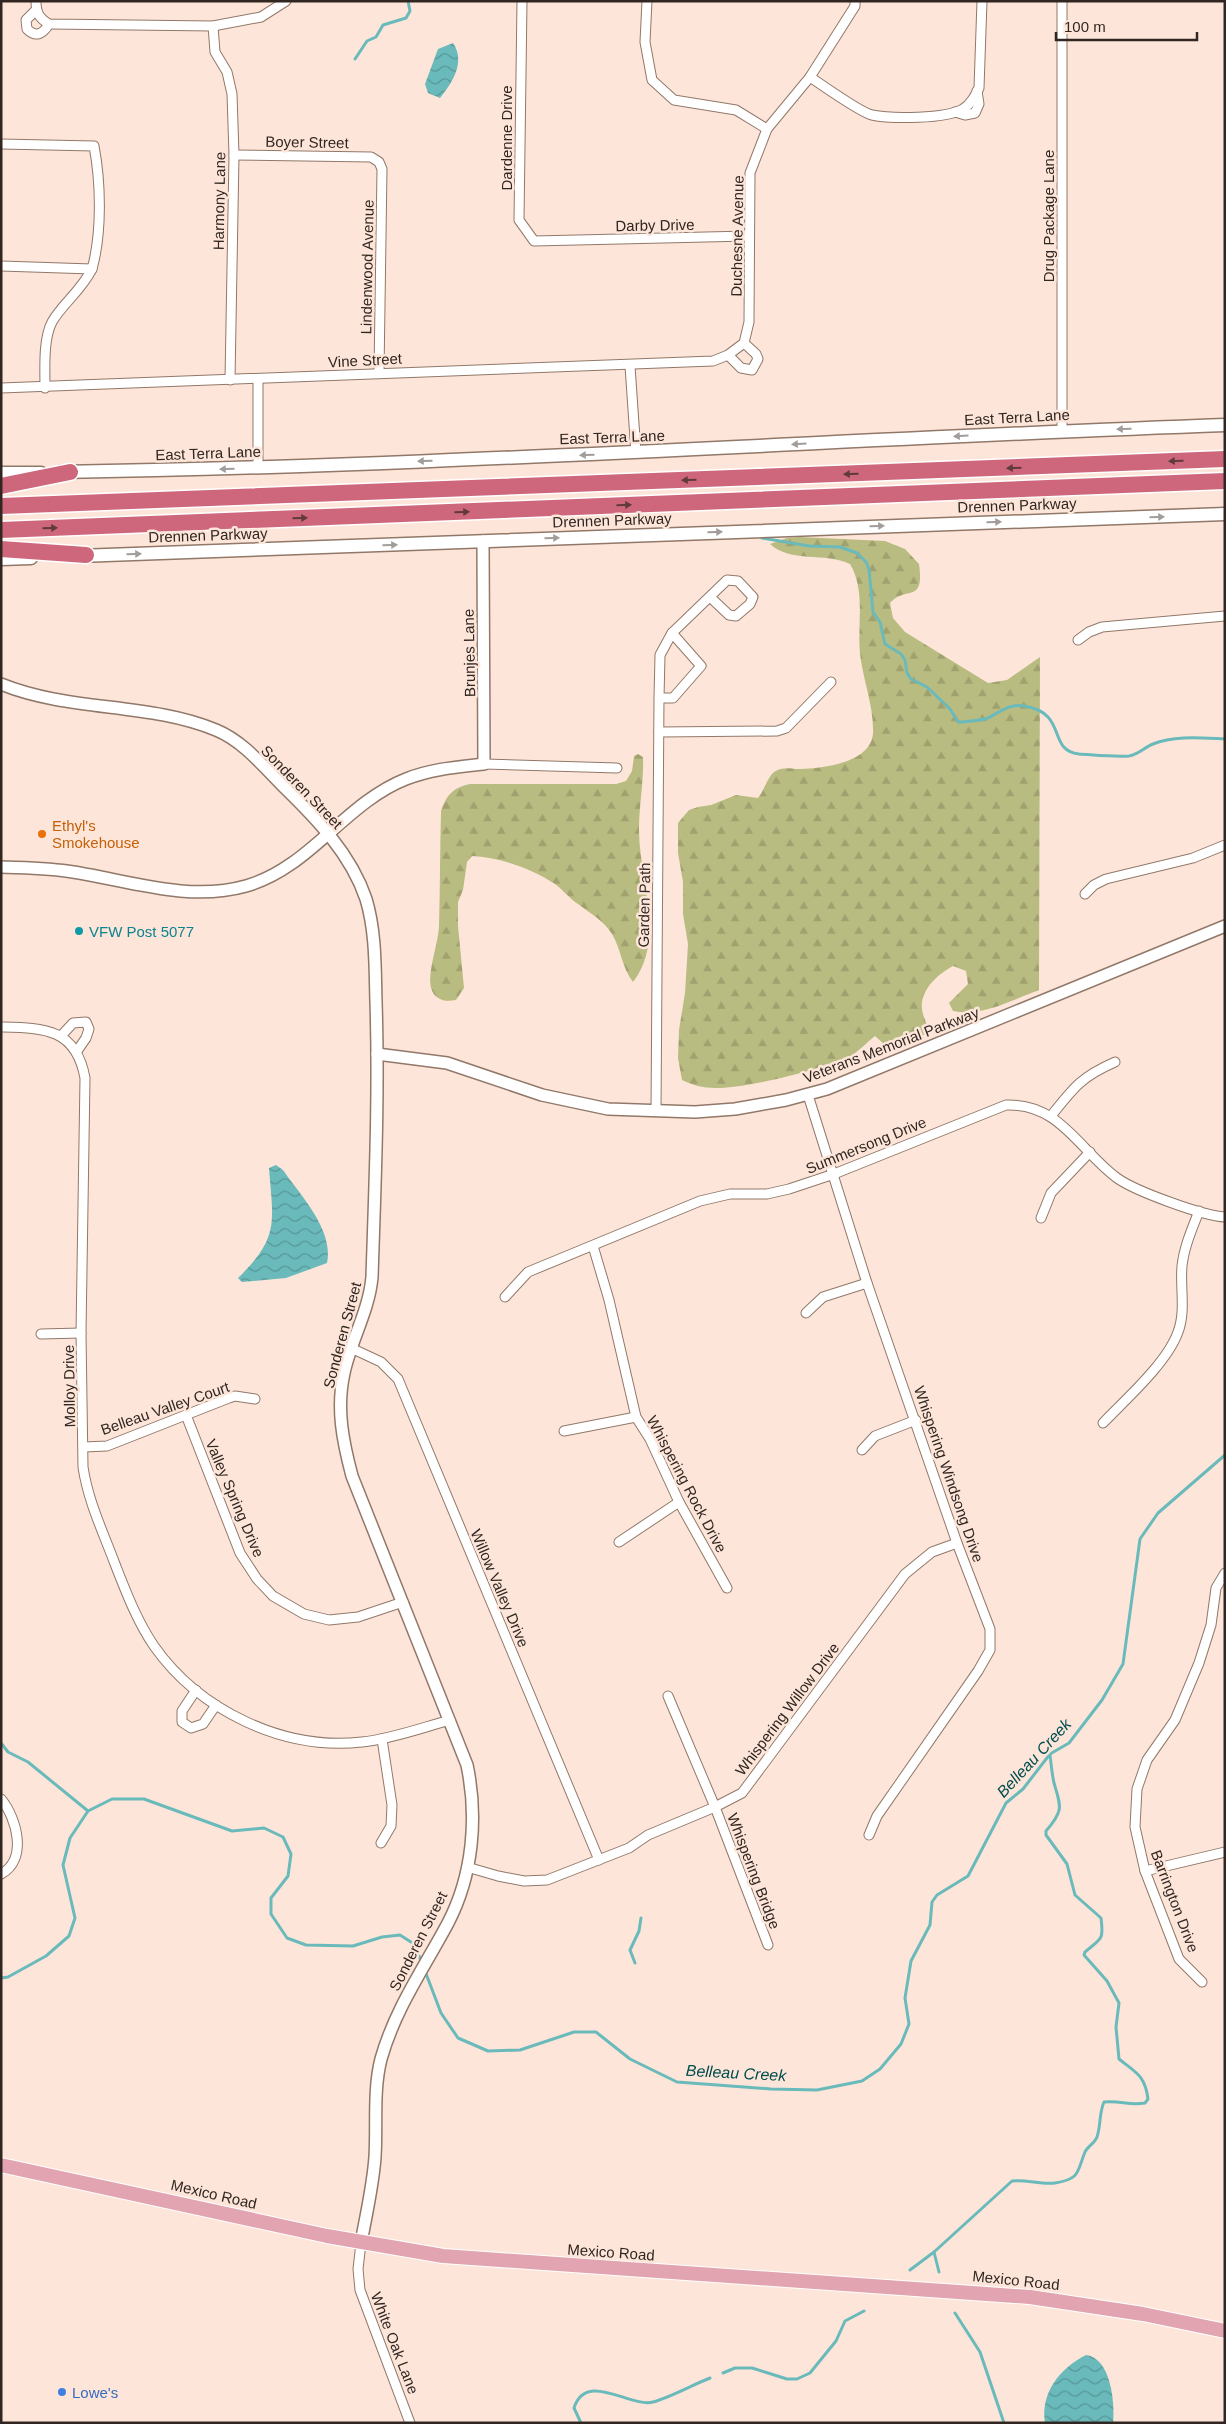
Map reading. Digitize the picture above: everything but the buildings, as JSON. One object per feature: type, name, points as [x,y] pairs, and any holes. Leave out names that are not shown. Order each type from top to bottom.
[{"type":"highway","points":[[1,506],[1225,459]]},
{"type":"highway","points":[[1,486],[70,472]]},
{"type":"highway","points":[[1,530],[1225,481]]},
{"type":"highway","points":[[1,549],[86,555]]},
{"type":"main road","name":"East Terra Lane","points":[[1,473],[258,468],[636,453],[1062,431],[1225,425]]},
{"type":"main road","name":"Drennen Parkway","points":[[1,559],[1225,514]]},
{"type":"main road","name":"Mexico Road","points":[[1,2165],[361,2243],[443,2256],[519,2263],[1030,2297],[1143,2314],[1225,2331]]},
{"type":"street","points":[[36,6],[41,19],[49,24],[213,26],[261,17],[286,1]]},
{"type":"street","name":"Dardenne Drive","points":[[522,1],[519,220],[534,241],[563,241]]},
{"type":"street","points":[[647,1],[645,42],[652,80],[674,100],[736,110],[767,129]]},
{"type":"street","name":"Duchesne Avenue","points":[[744,343],[749,322],[748,236],[750,173],[767,129],[810,78],[855,6],[855,1]]},
{"type":"street","points":[[810,78],[870,115],[906,117],[956,112],[965,114],[975,113],[979,104],[976,94],[981,79],[982,1]]},
{"type":"street","name":"Drug Package Lane","points":[[1062,1],[1062,431]]},
{"type":"street","points":[[36,6],[26,20],[27,29],[31,34],[38,34],[44,32],[49,24]]},
{"type":"street","name":"Harmony Lane","points":[[213,26],[215,52],[227,72],[232,94],[234,155],[230,380]]},
{"type":"street","points":[[1,144],[94,146],[98,180],[97,253],[92,270],[85,283],[51,322],[45,352],[45,388]]},
{"type":"street","name":"Boyer Street","points":[[234,155],[371,157],[379,162]]},
{"type":"street","name":"Lindenwood Avenue","points":[[379,162],[382,169],[379,373]]},
{"type":"street","name":"Darby Drive","points":[[563,241],[748,236]]},
{"type":"street","points":[[1,266],[92,270]]},
{"type":"street","points":[[728,355],[741,368],[752,370],[758,359],[744,343]]},
{"type":"street","name":"Vine Street","points":[[1,388],[45,388],[379,373],[630,366],[713,361],[728,355],[744,343]]},
{"type":"street","points":[[630,366],[636,453]]},
{"type":"street","points":[[258,379],[258,468]]},
{"type":"street","name":"Brunjes Lane","points":[[483,541],[484,764]]},
{"type":"street","points":[[726,580],[738,580],[753,598],[750,604],[736,616],[729,615],[710,597],[726,580]]},
{"type":"street","name":"Garden Path","points":[[656,1111],[660,655],[664,644],[672,633],[710,597]]},
{"type":"street","points":[[1078,640],[1102,626],[1225,616]]},
{"type":"street","points":[[660,698],[673,698],[701,666],[672,633]]},
{"type":"street","points":[[660,732],[776,731],[786,728],[831,682]]},
{"type":"street","name":"Sonderen Street","points":[[1,684],[48,698],[156,714],[197,723],[225,734],[239,743],[328,834],[353,869],[366,898],[372,923],[378,1054],[371,1292],[344,1373],[340,1401],[341,1436],[352,1476],[467,1764],[473,1832],[467,1867],[452,1914],[432,1948],[388,2034],[378,2079],[374,2160],[361,2243]]},
{"type":"street","points":[[1,867],[72,872],[182,891],[224,890],[246,886],[273,876],[302,857],[375,796],[405,779],[434,770],[484,764],[617,768]]},
{"type":"street","points":[[1084,894],[1094,885],[1106,879],[1192,858],[1225,845]]},
{"type":"street","name":"Veterans Memorial Parkway","points":[[378,1054],[447,1063],[542,1094],[589,1106],[616,1110],[656,1111],[735,1109],[808,1095],[827,1089],[1225,926]]},
{"type":"street","points":[[61,1036],[73,1023],[86,1022],[89,1029],[86,1038],[77,1051]]},
{"type":"street","name":"Molloy Drive","points":[[1,1027],[40,1028],[61,1036],[77,1051],[82,1062],[85,1078],[82,1333],[86,1488],[138,1619],[155,1646],[184,1680],[216,1705],[243,1720],[273,1733],[304,1740],[340,1744],[382,1739],[450,1720]]},
{"type":"street","points":[[1051,1116],[1087,1075],[1115,1062]]},
{"type":"street","name":"Whispering Windsong Drive","points":[[808,1095],[867,1282],[957,1543],[990,1629],[990,1650],[978,1671],[877,1816],[869,1836]]},
{"type":"street","name":"Summersong Drive","points":[[505,1297],[528,1272],[700,1201],[730,1194],[767,1194],[782,1191],[834,1174],[1006,1105],[1028,1106],[1051,1116],[1117,1178],[1134,1188],[1199,1211],[1225,1217]]},
{"type":"street","points":[[1041,1218],[1051,1193],[1090,1152]]},
{"type":"street","points":[[1103,1424],[1164,1357],[1179,1331],[1182,1315],[1182,1267],[1185,1247],[1199,1211]]},
{"type":"street","name":"Whispering Rock Drive","points":[[593,1246],[609,1300],[636,1417],[650,1440],[679,1502],[727,1588]]},
{"type":"street","points":[[806,1314],[823,1297],[867,1282]]},
{"type":"street","points":[[41,1334],[82,1333]]},
{"type":"street","name":"Willow Valley Drive","points":[[351,1348],[381,1362],[398,1379],[599,1860]]},
{"type":"street","name":"Belleau Valley Court","points":[[84,1447],[107,1446],[235,1396],[255,1398]]},
{"type":"street","name":"Valley Spring Drive","points":[[186,1415],[240,1553],[258,1580],[274,1596],[304,1614],[329,1620],[358,1617],[403,1602]]},
{"type":"street","points":[[564,1431],[636,1417]]},
{"type":"street","points":[[862,1450],[875,1436],[916,1420]]},
{"type":"street","points":[[619,1542],[679,1502]]},
{"type":"street","name":"Whispering Willow Drive","points":[[467,1867],[498,1876],[536,1881],[548,1880],[629,1848],[648,1836],[742,1793],[905,1574],[932,1552],[957,1543]]},
{"type":"street","name":"Barrington Drive","points":[[1202,1982],[1180,1959],[1146,1871],[1135,1827],[1137,1789],[1147,1760],[1175,1720],[1199,1663],[1211,1625],[1216,1588],[1225,1573]]},
{"type":"street","points":[[196,1690],[182,1711],[182,1722],[186,1726],[191,1728],[203,1724],[216,1705]]},
{"type":"street","name":"Whispering Bridge","points":[[668,1696],[715,1807],[768,1944]]},
{"type":"street","points":[[381,1844],[391,1826],[392,1805],[382,1739]]},
{"type":"street","points":[[1,1799],[12,1815],[17,1845],[15,1860],[1,1874]]},
{"type":"street","points":[[1146,1871],[1225,1852]]},
{"type":"street","name":"White Oak Lane","points":[[361,2243],[360,2290],[410,2423]]},
{"type":"green space","points":[[787,538],[885,541],[905,549],[919,564],[919,585],[916,590],[896,598],[890,603],[893,618],[905,632],[988,683],[1007,680],[1040,657],[1039,990],[986,1010],[975,1012],[953,1011],[949,1003],[968,984],[966,971],[953,966],[931,983],[924,995],[922,1009],[928,1032],[919,1038],[885,1045],[875,1036],[851,1056],[823,1067],[745,1085],[715,1088],[702,1087],[682,1080],[678,1058],[688,944],[683,914],[683,882],[678,853],[678,823],[689,810],[711,805],[736,795],[758,798],[769,778],[777,770],[784,768],[821,767],[845,762],[864,751],[870,743],[873,733],[872,713],[861,664],[859,643],[860,608],[855,574],[850,564],[840,560],[798,556],[778,550],[770,544]]},
{"type":"green space","points":[[638,754],[643,757],[639,830],[649,928],[648,947],[643,965],[633,982],[626,971],[612,934],[601,921],[555,884],[537,873],[515,865],[472,856],[467,862],[463,890],[458,902],[458,926],[464,988],[456,1000],[445,1001],[435,996],[431,988],[430,975],[439,927],[441,811],[448,796],[455,790],[470,784],[616,784],[626,781],[632,771],[634,756]]},
{"type":"water","points":[[453,43],[457,50],[458,65],[453,79],[440,98],[428,93],[425,84],[438,49]]},
{"type":"water","points":[[276,1165],[283,1170],[321,1226],[326,1238],[327,1263],[286,1278],[242,1282],[238,1278],[252,1264],[261,1251],[271,1228],[272,1202],[269,1168]]},
{"type":"water","points":[[1086,2355],[1094,2358],[1101,2364],[1110,2383],[1113,2423],[1045,2423],[1044,2412],[1046,2402],[1054,2383],[1068,2367]]},
{"type":"waterway","points":[[355,59],[367,41],[376,37],[383,25],[406,18],[410,11],[408,1]]},
{"type":"waterway","points":[[762,538],[809,546],[840,547],[857,553],[866,562],[869,569],[873,612],[880,622],[885,644],[901,654],[911,679],[927,687],[950,709],[958,722],[986,719],[1010,707],[1024,706],[1038,710],[1047,716],[1063,746],[1069,751],[1079,754],[1104,756],[1132,755],[1153,744],[1170,739],[1225,739]]},
{"type":"waterway","name":"Belleau Creek","points":[[425,1971],[441,2013],[458,2038],[488,2051],[520,2050],[574,2032],[596,2032],[630,2059],[677,2082],[771,2089],[817,2090],[862,2081],[880,2069],[901,2044],[909,2024],[905,1998],[911,1961],[930,1925],[932,1902],[937,1895],[968,1876],[1006,1803],[1023,1789],[1050,1754],[1069,1743],[1102,1700],[1123,1664],[1140,1539],[1158,1513],[1225,1455]]},
{"type":"waterway","points":[[1,1743],[8,1752],[28,1762],[88,1811]]},
{"type":"waterway","points":[[910,2270],[934,2252],[1012,2181],[1055,2183],[1074,2176],[1079,2169],[1085,2152],[1097,2137],[1104,2102],[1139,2104],[1145,2103],[1148,2099],[1142,2079],[1119,2059],[1116,2027],[1119,2003],[1107,1981],[1084,1955],[1100,1938],[1102,1931],[1101,1918],[1075,1895],[1067,1864],[1046,1835],[1046,1831],[1056,1818],[1059,1808],[1050,1755]]},
{"type":"waterway","name":"Belleau Creek","points":[[1,1978],[8,1977],[46,1956],[69,1936],[75,1918],[63,1865],[70,1838],[88,1811],[112,1799],[144,1799],[232,1831],[264,1828],[283,1837],[291,1854],[288,1876],[271,1898],[271,1914],[287,1938],[306,1945],[353,1946],[382,1937],[400,1935],[414,1944],[422,1963]]},
{"type":"waterway","points":[[635,1963],[630,1950],[639,1931],[641,1918]]},
{"type":"waterway","points":[[934,2252],[939,2272]]},
{"type":"waterway","points":[[723,2373],[735,2368],[752,2368],[787,2379],[797,2379],[810,2373],[836,2341],[845,2321],[864,2311]]},
{"type":"waterway","points":[[955,2313],[980,2352],[1004,2423]]},
{"type":"waterway","points":[[581,2423],[574,2408],[580,2397],[588,2392],[598,2391],[633,2400],[653,2402],[710,2378]]},
{"type":"place","name":"Ethyl's Smokehouse","points":[[42,834]]},
{"type":"place","name":"VFW Post 5077","points":[[79,931]]},
{"type":"place","name":"Lowe's","points":[[62,2392]]}]
